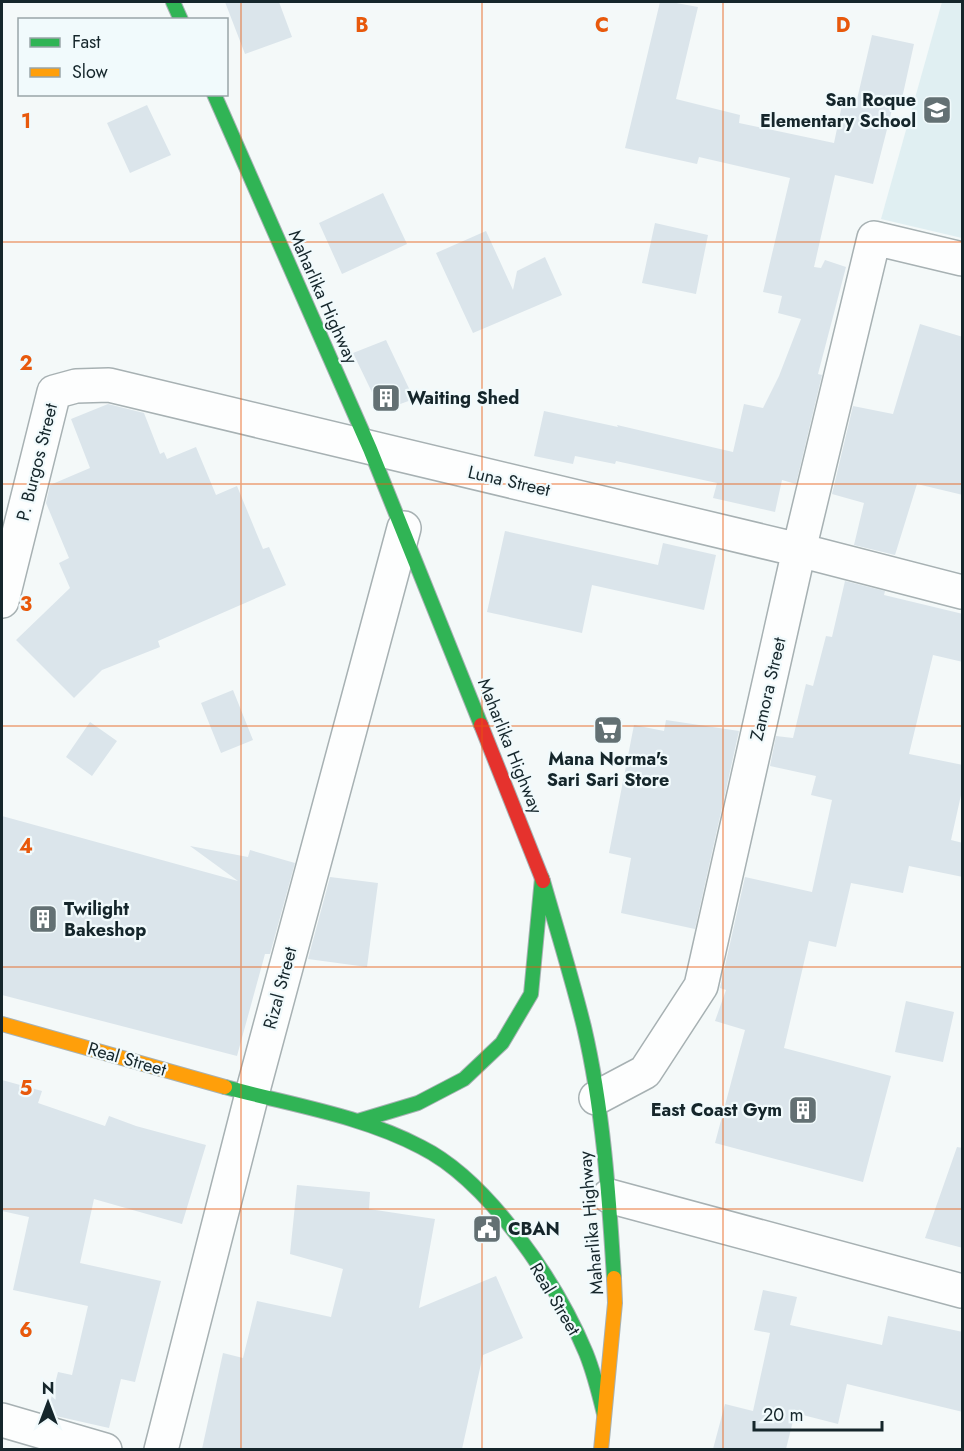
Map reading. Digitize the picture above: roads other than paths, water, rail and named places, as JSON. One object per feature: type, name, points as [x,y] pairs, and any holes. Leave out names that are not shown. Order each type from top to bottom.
[{"type":"main road","points":[[173,2],[180,18]]},
{"type":"main road","name":"Maharlika Highway","points":[[215,96],[404,528],[542,876],[584,1029],[609,1196],[615,1302],[601,1449]]},
{"type":"main road","points":[[358,1121],[418,1103],[464,1079],[502,1043],[531,994],[542,876]]},
{"type":"main road","name":"Real Street","points":[[2,1024],[252,1094],[358,1121],[405,1138],[445,1161],[480,1191],[520,1243],[579,1337],[597,1383],[605,1419]]},
{"type":"street","name":"Zamora Street","points":[[596,1098],[645,1072],[701,986],[799,550],[874,238],[963,259]]},
{"type":"street","name":"Luna Street","points":[[54,393],[76,386],[109,386],[799,550],[963,592]]},
{"type":"street","name":"P. Burgos Street","points":[[2,601],[54,393]]},
{"type":"street","name":"Rizal Street","points":[[161,1449],[252,1094],[404,528]]},
{"type":"street","points":[[609,1196],[963,1291]]},
{"type":"street","points":[[2,1420],[105,1449]]},
{"type":"place","name":"San Roque Elementary School","points":[[937,110]]},
{"type":"place","name":"Waiting Shed","points":[[386,398]]},
{"type":"place","name":"Mana Norma's Sari Sari Store","points":[[608,730]]},
{"type":"place","name":"Twilight Bakeshop","points":[[43,919]]},
{"type":"place","name":"East Coast Gym","points":[[803,1110]]},
{"type":"place","name":"CBAN","points":[[487,1229]]}]
